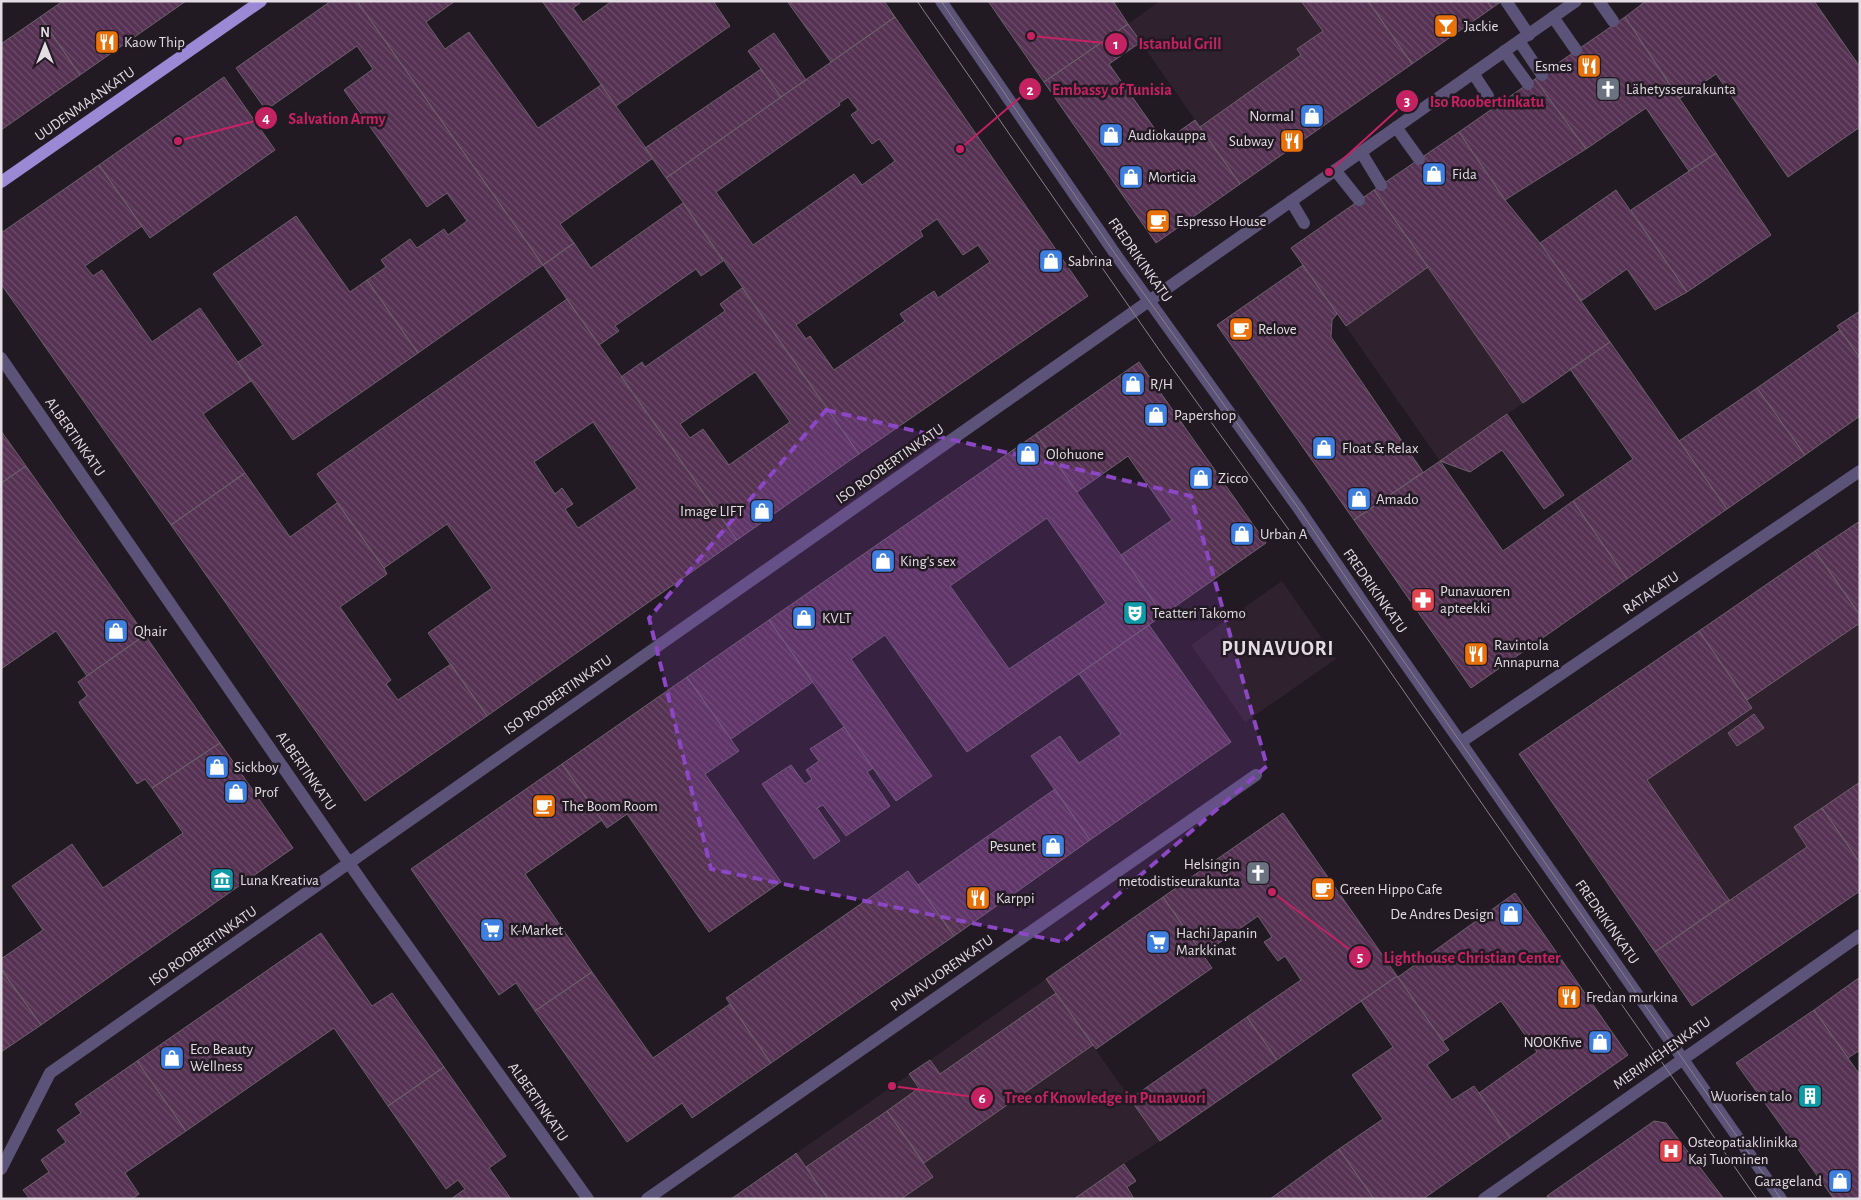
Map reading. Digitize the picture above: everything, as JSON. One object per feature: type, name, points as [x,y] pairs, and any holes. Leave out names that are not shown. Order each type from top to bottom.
[{"type":"main road","name":"UUDENMAANKATU","points":[[1,182],[261,1]]},
{"type":"street","name":"FREDRIKINKATU","points":[[941,1],[1781,1199]]},
{"type":"street","points":[[1506,1],[1516,43],[1535,78],[1516,43]]},
{"type":"street","name":"ISO ROOBERTINKATU","points":[[1,1170],[50,1072],[1576,1]]},
{"type":"street","points":[[1599,1],[1613,20]]},
{"type":"street","points":[[1553,17],[1576,50]]},
{"type":"street","points":[[1473,73],[1488,96]]},
{"type":"street","points":[[1396,127],[1419,159]]},
{"type":"street","points":[[1361,152],[1382,185]]},
{"type":"street","points":[[1335,170],[1359,200]]},
{"type":"street","points":[[1291,202],[1304,223]]},
{"type":"street","name":"ALBERTINKATU","points":[[1,358],[349,862],[588,1199]]},
{"type":"street","name":"RATAKATU","points":[[1460,742],[1860,471]]},
{"type":"street","name":"PUNAVUORENKATU","points":[[647,1199],[1256,775]]},
{"type":"street","name":"MERIMIEHENKATU","points":[[1484,1199],[1860,934]]},
{"type":"highlighted area","points":[[826,410],[1191,496],[1267,766],[1063,942],[711,869],[649,618]]},
{"type":"shaded area","points":[[1160,1],[1487,1],[1492,8],[1240,184],[1128,24]]},
{"type":"shaded area","points":[[1374,190],[1523,403],[1440,461],[1291,248]]},
{"type":"shaded area","points":[[1860,521],[1860,891],[1692,1006],[1519,754]]},
{"type":"shaded area","points":[[1282,581],[1336,659],[1245,722],[1191,645]]},
{"type":"shaded area","points":[[1046,979],[1160,1141],[1074,1199],[731,1199]]},
{"type":"building","points":[[63,1],[186,1],[80,75],[40,17]]},
{"type":"building","points":[[331,1],[357,1],[543,265],[418,353],[367,280],[386,267],[381,260],[410,239],[417,248],[444,229],[448,235],[467,221],[447,193],[427,207],[344,90],[373,69],[357,46],[266,110],[236,68]]},
{"type":"building","points":[[357,1],[455,1],[426,22],[445,49],[469,32],[538,128],[601,85],[653,158],[560,224],[574,243],[543,265]]},
{"type":"building","points":[[542,1],[579,1],[580,3],[573,8],[583,22],[612,1],[713,1],[730,26],[616,106]]},
{"type":"building","points":[[787,1],[884,1],[895,17],[831,62]]},
{"type":"building","points":[[988,1],[1113,1],[1128,24],[1044,82]]},
{"type":"building","points":[[1301,1],[1368,1],[1412,64],[1240,184],[1200,127],[1301,55],[1297,49],[1323,31]]},
{"type":"building","points":[[1368,1],[1487,1],[1492,8],[1412,64]]},
{"type":"building","points":[[1487,1],[1502,1],[1492,8]]},
{"type":"building","points":[[1646,1],[1814,1],[1860,67],[1860,127],[1788,177],[1716,74],[1679,99],[1625,17]]},
{"type":"building","points":[[40,17],[80,75],[1,130],[1,44]]},
{"type":"building","points":[[895,17],[1088,296],[859,454],[666,178]],"holes":[[[848,97],[858,110],[851,115],[872,144],[879,139],[895,161],[862,185],[854,174],[753,245],[716,192],[840,105],[839,103]],[[937,219],[963,255],[978,245],[990,262],[938,298],[934,291],[900,314],[905,321],[834,370],[810,336],[806,339],[796,325],[923,236],[920,231]]]},
{"type":"building","name":"Lähetysseurakunta","points":[[1625,17],[1716,153],[1689,171],[1646,108],[1586,149],[1535,79]]},
{"type":"building","points":[[1128,24],[1141,42],[1109,64],[1164,142],[1195,120],[1240,184],[1156,243],[1044,82]]},
{"type":"building","points":[[774,33],[806,80],[781,97],[748,51]]},
{"type":"building","points":[[761,69],[781,97],[666,178],[645,148]]},
{"type":"building","points":[[224,77],[275,150],[150,238],[99,165]]},
{"type":"building","points":[[1535,79],[1586,149],[1505,200],[1459,132]]},
{"type":"building","points":[[1459,132],[1505,200],[1540,243],[1610,342],[1523,403],[1374,190]]},
{"type":"building","points":[[1716,153],[1771,235],[1687,292],[1631,210]]},
{"type":"building","points":[[99,165],[142,226],[85,266],[93,276],[102,270],[152,342],[200,308],[251,381],[203,414],[245,473],[171,525],[1,284],[1,233]]},
{"type":"building","points":[[1374,190],[1428,267],[1346,326],[1291,248]]},
{"type":"building","points":[[1616,190],[1687,292],[1655,310],[1627,269],[1581,301],[1540,243]]},
{"type":"building","points":[[683,203],[723,261],[701,276],[696,269],[615,326],[619,331],[599,345],[543,265],[574,243],[591,268]]},
{"type":"building","points":[[296,216],[350,292],[367,280],[418,353],[293,440],[238,362],[263,345],[213,274]]},
{"type":"building","points":[[1303,265],[1337,314],[1332,320],[1331,337],[1423,472],[1354,520],[1217,325]]},
{"type":"building","points":[[742,288],[859,454],[737,540],[621,377],[642,362],[645,367],[725,311],[720,304]],"holes":[[[755,372],[790,422],[729,465],[703,429],[690,438],[680,424]]]},
{"type":"building","points":[[567,299],[737,540],[487,716],[428,633],[492,588],[447,524],[384,568],[317,474]],"holes":[[[593,422],[637,488],[578,528],[565,509],[573,504],[562,488],[555,494],[534,462]]]},
{"type":"building","points":[[1860,311],[1860,358],[1837,326]]},
{"type":"building","points":[[1840,330],[1860,358],[1860,416],[1805,455],[1757,388]]},
{"type":"building","points":[[1610,342],[1727,509],[1627,579],[1573,501],[1633,459],[1570,369]]},
{"type":"building","points":[[1139,362],[1266,543],[1163,615],[1121,555],[1172,520],[1128,456],[1077,492],[1036,434]]},
{"type":"building","points":[[1757,388],[1805,455],[1727,509],[1679,441]]},
{"type":"building","points":[[1507,414],[1564,495],[1544,509],[1502,450],[1470,472],[1440,461]]},
{"type":"building","points":[[1,431],[26,466],[1,483]]},
{"type":"building","points":[[1036,434],[1163,615],[967,752],[885,635],[851,659],[932,776],[896,801],[769,620]],"holes":[[[1047,518],[1106,603],[1009,669],[950,586]]]},
{"type":"building","points":[[1440,461],[1503,551],[1573,501],[1627,579],[1471,688],[1354,520]]},
{"type":"building","points":[[26,466],[145,635],[87,676],[56,631],[1,669],[3,568],[1,483]]},
{"type":"building","points":[[245,473],[290,537],[337,503],[384,568],[387,574],[340,607],[391,680],[386,684],[398,700],[451,664],[487,716],[365,801],[171,525]]},
{"type":"building","points":[[1860,521],[1860,615],[1815,551]]},
{"type":"building","points":[[1815,551],[1860,615],[1860,623],[1747,700],[1699,631]]},
{"type":"building","points":[[769,620],[813,682],[731,739],[687,677]]},
{"type":"building","points":[[1149,625],[1231,742],[1090,840],[1031,756],[1060,736],[1079,763],[1121,734],[1079,674]]},
{"type":"building","points":[[1699,631],[1752,708],[1647,780],[1729,900],[1655,952],[1519,754]]},
{"type":"building","points":[[145,635],[220,743],[152,788],[145,779],[137,784],[81,706],[79,702],[87,696],[78,682]]},
{"type":"building","points":[[687,677],[739,751],[705,774],[781,882],[709,932],[627,814],[607,828],[562,764]]},
{"type":"building","points":[[1754,714],[1764,728],[1737,746],[1728,733]]},
{"type":"building","points":[[844,727],[873,768],[867,772],[890,806],[846,836],[823,805],[817,808],[840,841],[814,859],[762,784],[791,765],[805,784],[812,779],[806,770],[819,761],[810,749]]},
{"type":"building","points":[[220,743],[293,848],[41,1025],[1,969],[1,959],[43,930],[12,886],[72,844],[103,888],[183,833],[152,788]]},
{"type":"building","points":[[562,764],[602,820],[525,874],[592,972],[535,1011],[516,983],[499,995],[411,869]]},
{"type":"building","points":[[1860,782],[1860,863],[1822,808]]},
{"type":"building","points":[[1055,789],[1090,840],[954,936],[918,885]]},
{"type":"building","points":[[1822,808],[1860,863],[1860,891],[1692,1006],[1655,952],[1807,847],[1794,827]]},
{"type":"building","points":[[1283,813],[1397,976],[1277,1060],[1247,1017],[1301,980],[1285,956],[1278,961],[1264,942],[1272,937],[1258,916],[1203,954],[1163,897]]},
{"type":"building","points":[[908,871],[954,936],[771,1063],[726,998]]},
{"type":"building","points":[[1515,893],[1628,1055],[1510,1138],[1479,1093],[1537,1052],[1501,1001],[1443,1041],[1398,977]]},
{"type":"building","points":[[1163,897],[1212,968],[1096,1049],[1046,979]]},
{"type":"building","points":[[321,933],[372,1006],[392,993],[444,1067],[388,1106],[334,1028],[186,1131],[137,1061]]},
{"type":"building","points":[[1,969],[41,1025],[1,1052]]},
{"type":"building","points":[[592,972],[653,1058],[730,1004],[771,1063],[692,1118],[682,1103],[627,1142],[535,1011]]},
{"type":"building","points":[[1397,976],[1449,1050],[1427,1065],[1452,1100],[1474,1086],[1510,1138],[1423,1199],[1374,1199],[1339,1149],[1383,1119],[1352,1075],[1393,1047],[1361,1001]]},
{"type":"building","points":[[1860,977],[1860,1050],[1848,1058],[1814,1010]]},
{"type":"building","points":[[1056,993],[1093,1045],[924,1163],[887,1111],[919,1088],[909,1074],[930,1060],[940,1074]]},
{"type":"building","name":"Wuorisen talo","points":[[1814,1010],[1860,1075],[1860,1199],[1834,1199],[1736,1063]]},
{"type":"building","points":[[1247,1017],[1277,1060],[1160,1141],[1130,1099]]},
{"type":"building","points":[[137,1061],[186,1131],[125,1173],[139,1194],[132,1199],[30,1199],[23,1190],[49,1172],[41,1160],[66,1142],[57,1130],[81,1113],[75,1104]]},
{"type":"building","points":[[444,1067],[506,1156],[489,1168],[511,1199],[451,1199],[465,1189],[458,1180],[446,1189],[388,1106]]},
{"type":"building","points":[[887,1111],[933,1177],[901,1199],[828,1199],[806,1167]]},
{"type":"building","points":[[1654,1121],[1666,1123],[1724,1199],[1549,1199],[1547,1196]]},
{"type":"building","points":[[1339,1149],[1374,1199],[1270,1199]]},
{"type":"building","points":[[796,1153],[828,1199],[731,1199],[794,1155]]},
{"type":"building","points":[[1124,1164],[1136,1181],[1127,1187],[1134,1199],[1074,1199]]},
{"type":"tram line","points":[[917,1],[1162,354],[1364,634],[1757,1199]]},
{"type":"tram line","points":[[941,1],[1116,255],[1299,509],[1781,1199]]},
{"type":"place","name":"Jackie","points":[[1446,26]]},
{"type":"place","name":"Istanbul Grill","points":[[1031,36]]},
{"type":"place","name":"Kaow Thip","points":[[107,42]]},
{"type":"place","name":"Esmes","points":[[1589,66]]},
{"type":"place","name":"Lähetysseurakunta","points":[[1608,89]]},
{"type":"place","name":"Normal","points":[[1312,116]]},
{"type":"place","name":"Audiokauppa","points":[[1111,135]]},
{"type":"place","name":"Salvation Army","points":[[178,141]]},
{"type":"place","name":"Subway","points":[[1292,141]]},
{"type":"place","name":"Embassy of Tunisia","points":[[960,149]]},
{"type":"place","name":"Iso Roobertinkatu","points":[[1329,172]]},
{"type":"place","name":"Fida","points":[[1434,174]]},
{"type":"place","name":"Morticia","points":[[1131,177]]},
{"type":"place","name":"Espresso House","points":[[1158,221]]},
{"type":"place","name":"Sabrina","points":[[1051,261]]},
{"type":"place","name":"Relove","points":[[1241,329]]},
{"type":"place","name":"R/H","points":[[1133,384]]},
{"type":"place","name":"Papershop","points":[[1156,415]]},
{"type":"place","name":"Float & Relax","points":[[1324,448]]},
{"type":"place","name":"Olohuone","points":[[1028,454]]},
{"type":"place","name":"Zicco","points":[[1201,478]]},
{"type":"place","name":"Amado","points":[[1359,499]]},
{"type":"place","name":"Image LIFT","points":[[762,511]]},
{"type":"place","name":"Urban A","points":[[1242,534]]},
{"type":"place","name":"King's sex","points":[[883,561]]},
{"type":"place","name":"Punavuoren apteekki","points":[[1423,600]]},
{"type":"place","name":"Teatteri Takomo","points":[[1135,613]]},
{"type":"place","name":"KVLT","points":[[804,618]]},
{"type":"place","name":"Qhair","points":[[116,631]]},
{"type":"place","name":"Ravintola Annapurna","points":[[1476,654]]},
{"type":"place","name":"Sickboy","points":[[217,767]]},
{"type":"place","name":"Prof","points":[[236,792]]},
{"type":"place","name":"The Boom Room","points":[[544,806]]},
{"type":"place","name":"Pesunet","points":[[1053,846]]},
{"type":"place","name":"Helsingin metodistiseurakunta","points":[[1258,873]]},
{"type":"place","name":"Luna Kreativa","points":[[222,880]]},
{"type":"place","name":"Green Hippo Cafe","points":[[1323,889]]},
{"type":"place","name":"Lighthouse Christian Center","points":[[1272,892]]},
{"type":"place","name":"Karppi","points":[[978,898]]},
{"type":"place","name":"De Andres Design","points":[[1511,914]]},
{"type":"place","name":"K-Market","points":[[492,930]]},
{"type":"place","name":"Hachi Japanin Markkinat","points":[[1158,942]]},
{"type":"place","name":"Fredan murkina","points":[[1569,997]]},
{"type":"place","name":"NOOKfive","points":[[1600,1042]]},
{"type":"place","name":"Eco Beauty Wellness","points":[[172,1058]]},
{"type":"place","name":"Tree of Knowledge in Punavuori","points":[[892,1086]]},
{"type":"place","name":"Wuorisen talo","points":[[1810,1096]]},
{"type":"place","name":"Osteopatiaklinikka Kaj Tuominen","points":[[1671,1151]]},
{"type":"place","name":"Garageland","points":[[1840,1181]]},
{"type":"district","name":"PUNAVUORI","points":[[1278,649]]}]
